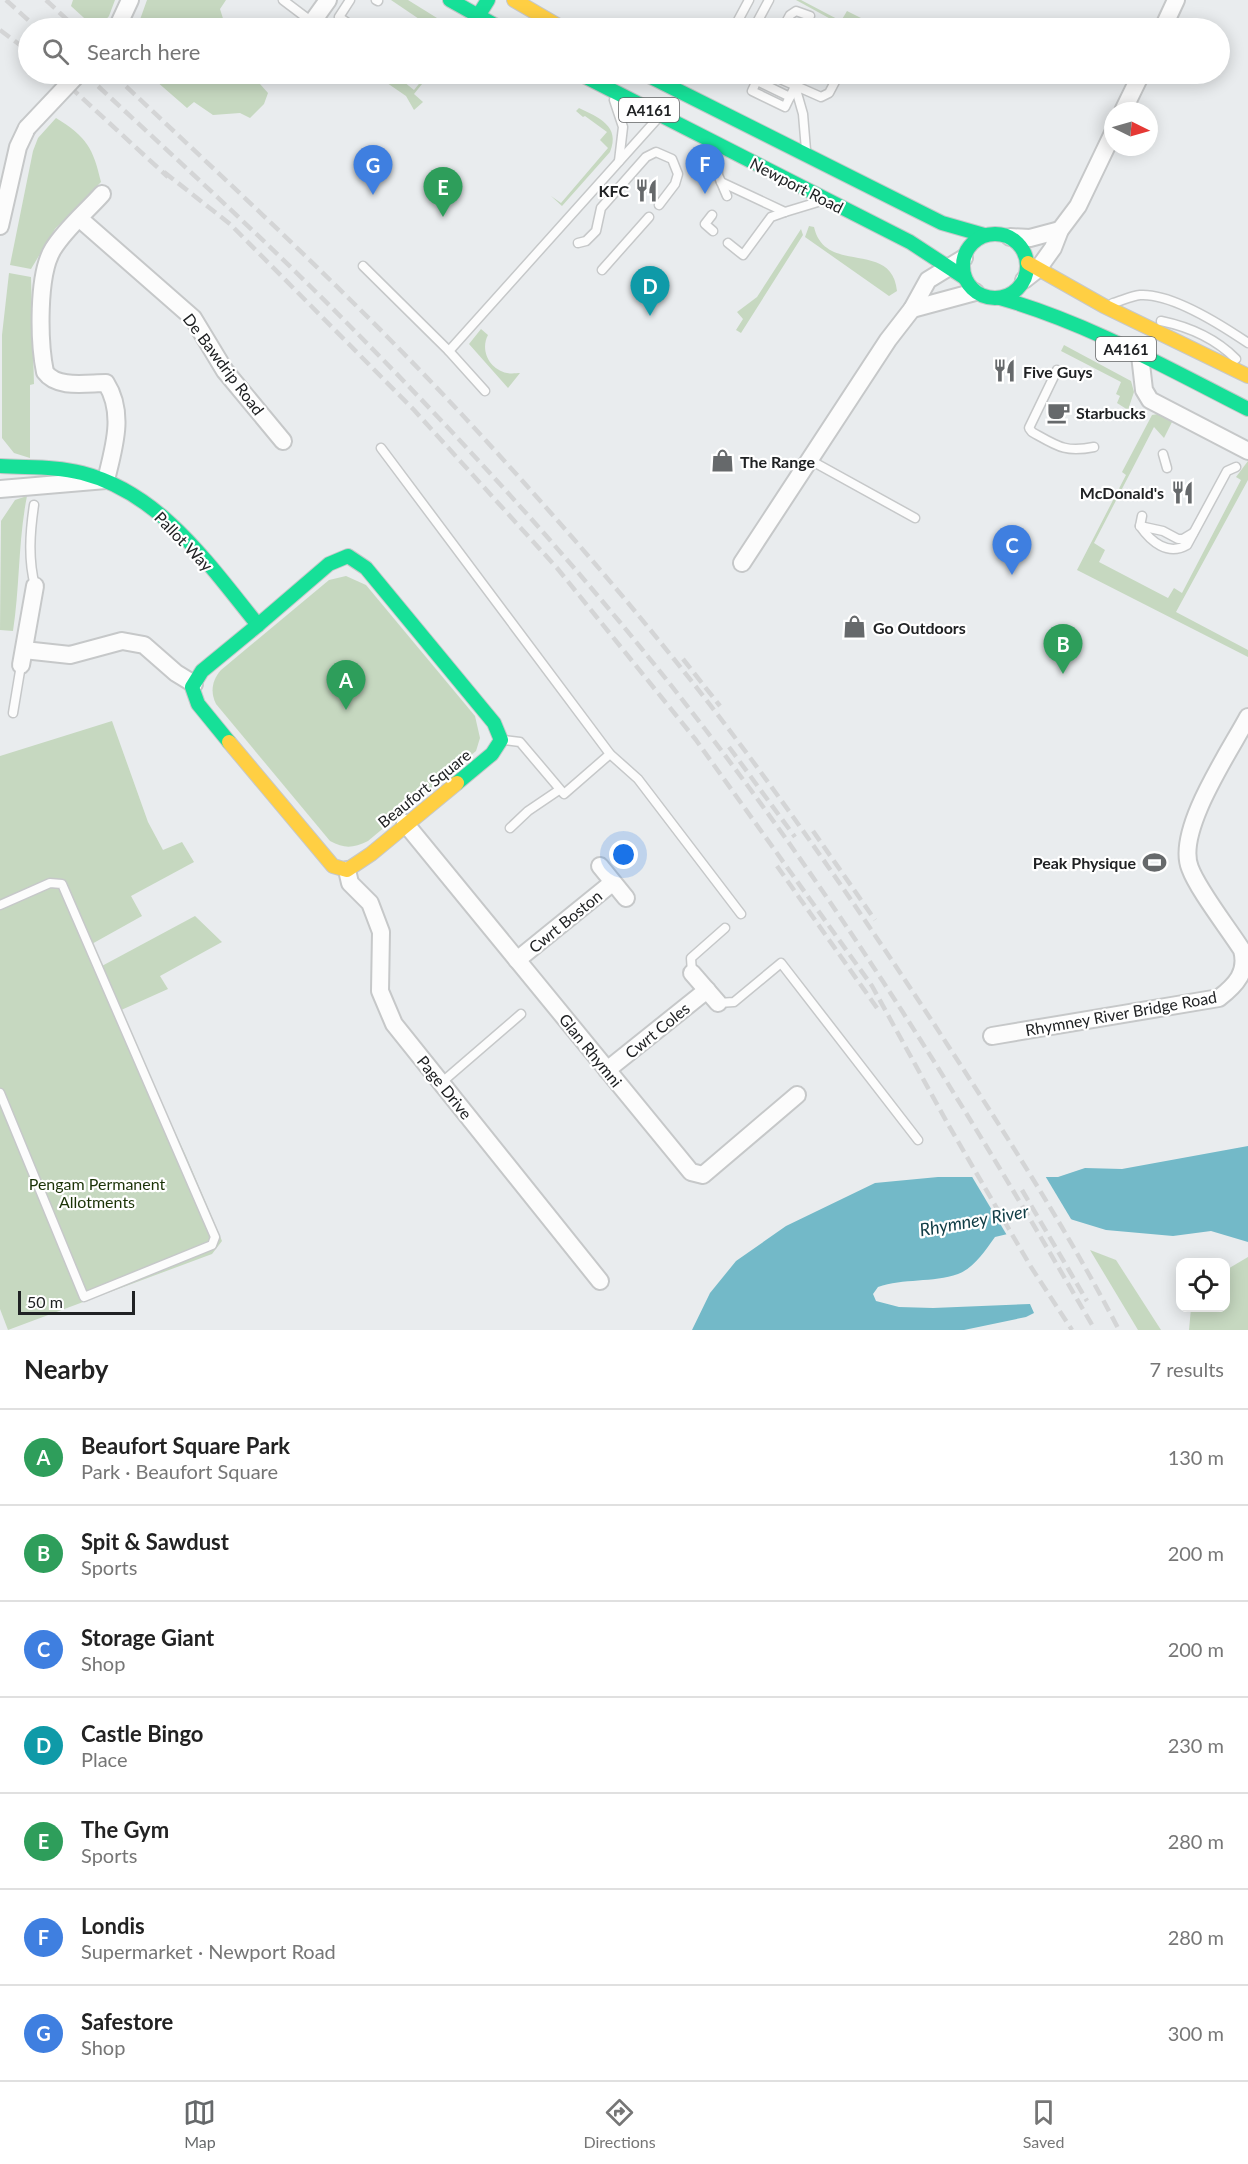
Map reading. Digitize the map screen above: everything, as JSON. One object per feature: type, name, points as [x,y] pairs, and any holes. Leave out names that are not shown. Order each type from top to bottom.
[{"type":"main road","points":[[450,0],[478,16],[505,14],[521,18]]},
{"type":"main road","points":[[478,16],[488,0]]},
{"type":"main road","name":"Newport Road","points":[[599,84],[823,199],[956,262]]},
{"type":"main road","name":"Newport Road","points":[[664,84],[942,223],[984,236]]},
{"type":"main road","name":"A4161","points":[[984,236],[1000,234],[1010,237],[1023,250],[1033,266],[1104,306],[1248,376]]},
{"type":"main road","points":[[970,285],[956,262],[973,242],[984,236]]},
{"type":"main road","points":[[1000,298],[1014,292],[1024,280]]},
{"type":"main road","name":"A4161","points":[[970,285],[990,298],[1029,305],[1062,318],[1248,409]]},
{"type":"main road","name":"Pallot Way","points":[[0,466],[80,473],[106,480],[145,500],[183,536],[254,621]]},
{"type":"main road","points":[[347,870],[333,866],[198,704],[192,687],[202,671],[254,621],[329,564],[348,556],[366,568],[494,723],[501,740]]},
{"type":"main road","name":"Beaufort Square","points":[[347,870],[371,854],[492,754],[501,740]]},
{"type":"street","points":[[122,18],[130,0]]},
{"type":"street","points":[[315,18],[328,0]]},
{"type":"street","points":[[1166,18],[1171,2]]},
{"type":"street","points":[[0,226],[18,147],[27,128],[69,84]]},
{"type":"street","points":[[1127,102],[1136,84]]},
{"type":"street","points":[[1024,280],[1033,266],[1053,248],[1060,230],[1078,206],[1104,152]]},
{"type":"street","points":[[0,489],[106,480],[114,446],[118,411],[113,395],[106,383],[55,381],[45,372],[43,364],[42,276],[52,251],[64,233],[102,194]]},
{"type":"street","name":"De Bawdrip Road","points":[[80,219],[193,318],[225,371],[284,441]]},
{"type":"street","points":[[1010,237],[1030,238],[1060,230]]},
{"type":"street","points":[[742,563],[888,340],[912,309],[928,280],[956,262]]},
{"type":"street","points":[[912,309],[970,285]]},
{"type":"street","points":[[1140,355],[1144,390],[1150,400],[1248,451]]},
{"type":"street","points":[[35,586],[22,657],[87,653],[122,641],[144,645],[176,673],[194,684]]},
{"type":"street","name":"Rhymney River Bridge Road","points":[[992,1036],[1219,998],[1241,975],[1246,954],[1190,868],[1186,852],[1188,834],[1198,811],[1248,717]]},
{"type":"street","name":"Glan Rhymni","points":[[405,824],[691,1172],[703,1175],[797,1095]]},
{"type":"street","name":"Cwrt Boston","points":[[600,866],[626,898]]},
{"type":"street","name":"Page Drive","points":[[347,870],[350,883],[370,903],[381,932],[380,991],[394,1024],[600,1281]]},
{"type":"street","name":"Cwrt Boston","points":[[517,960],[612,883]]},
{"type":"street","points":[[692,973],[712,997]]},
{"type":"street","name":"Cwrt Coles","points":[[607,1070],[712,997]]},
{"type":"lane","points":[[283,0],[302,18]]},
{"type":"lane","points":[[340,18],[350,0]]},
{"type":"lane","points":[[740,18],[749,0]]},
{"type":"lane","points":[[759,18],[769,0]]},
{"type":"lane","points":[[792,18],[796,11],[810,16]]},
{"type":"lane","points":[[756,84],[752,91],[785,107],[795,86]]},
{"type":"lane","points":[[770,84],[790,97]]},
{"type":"lane","points":[[791,84],[820,97],[830,93],[834,84]]},
{"type":"lane","points":[[795,86],[807,141],[805,156]]},
{"type":"lane","points":[[610,90],[623,127],[619,161]]},
{"type":"lane","points":[[450,351],[619,161],[626,157],[660,116]]},
{"type":"lane","points":[[718,144],[716,163],[727,196]]},
{"type":"lane","points":[[578,243],[592,237],[598,228],[601,208],[646,157],[656,152],[672,159],[678,174],[675,184],[659,205]]},
{"type":"lane","points":[[721,182],[785,212]]},
{"type":"lane","points":[[728,243],[743,255],[771,217],[807,207],[823,199]]},
{"type":"lane","points":[[712,215],[705,224],[713,231]]},
{"type":"lane","points":[[602,270],[648,217]]},
{"type":"lane","points":[[363,266],[450,351],[485,391]]},
{"type":"lane","points":[[1104,306],[1140,295],[1157,297],[1185,308],[1248,343]]},
{"type":"lane","points":[[1119,313],[1182,326],[1221,343],[1248,371]]},
{"type":"lane","points":[[1057,370],[1029,428],[1032,432],[1063,449],[1073,452],[1094,447]]},
{"type":"lane","points":[[381,448],[610,754],[638,779],[741,914]]},
{"type":"lane","points":[[1163,454],[1167,468]]},
{"type":"lane","points":[[810,460],[915,518]]},
{"type":"lane","points":[[1140,526],[1153,542],[1170,550],[1187,545],[1227,471],[1236,467]]},
{"type":"lane","points":[[34,505],[30,534],[30,570],[35,586]]},
{"type":"lane","points":[[1140,526],[1142,516]]},
{"type":"lane","points":[[1140,526],[1163,531],[1178,539],[1194,533]]},
{"type":"lane","points":[[13,712],[22,657]]},
{"type":"lane","points":[[501,740],[520,742],[564,794],[610,754]]},
{"type":"lane","points":[[510,828],[528,811],[560,790]]},
{"type":"lane","points":[[0,905],[50,883],[62,884],[211,1227],[215,1237],[212,1245],[84,1297],[0,1093]]},
{"type":"lane","points":[[692,973],[691,958],[725,928]]},
{"type":"lane","points":[[712,997],[734,1002],[781,963],[918,1140]]},
{"type":"lane","points":[[441,1083],[521,1014]]},
{"type":"green space","points":[[73,0],[115,0],[107,18],[84,18],[71,6]]},
{"type":"green space","points":[[147,0],[226,0],[220,9],[223,18],[141,18]]},
{"type":"green space","points":[[391,0],[408,0],[437,18],[418,18]]},
{"type":"green space","points":[[796,0],[801,0],[835,18],[829,18]]},
{"type":"green space","points":[[847,11],[861,18],[843,18]]},
{"type":"green space","points":[[159,84],[260,84],[268,93],[264,104],[250,118],[240,113],[213,115],[194,102],[187,108]]},
{"type":"green space","points":[[389,84],[406,84],[414,90],[419,84],[422,84],[414,94],[423,102],[414,110],[406,96]]},
{"type":"green space","points":[[579,108],[606,124],[610,129],[613,143],[610,152],[562,206],[551,196],[561,203],[608,148],[600,140],[607,132],[576,111]]},
{"type":"green space","points":[[56,118],[75,131],[87,144],[95,160],[101,182],[55,229],[31,269],[10,265],[33,151],[38,138]]},
{"type":"green space","points":[[809,226],[814,227],[821,242],[831,250],[883,266],[892,275],[897,291],[889,296],[805,237]]},
{"type":"green space","points":[[801,229],[803,235],[741,333],[736,330],[743,319],[737,312],[757,297]]},
{"type":"green space","points":[[9,273],[31,277],[34,384],[30,385],[30,458],[14,453],[2,438],[2,335]]},
{"type":"green space","points":[[481,329],[488,335],[485,347],[491,363],[501,371],[520,373],[508,388],[469,344]]},
{"type":"green space","points":[[1064,345],[1131,381],[1134,392],[1128,410],[1117,403],[1120,396],[1116,394],[1121,382],[1061,351]]},
{"type":"green space","points":[[1158,414],[1172,422],[1164,438],[1154,427],[1094,543],[1105,550],[1099,562],[1168,598],[1174,588],[1182,593],[1241,480],[1236,477],[1248,461],[1248,480],[1176,612],[1248,650],[1248,657],[1077,570],[1126,475],[1122,472],[1152,415]]},
{"type":"green space","points":[[27,496],[13,631],[0,630],[1,521],[15,500]]},
{"type":"green space","points":[[346,576],[366,585],[475,716],[480,738],[476,751],[368,841],[349,847],[330,841],[216,704],[213,691],[214,682],[221,670],[329,580]]},
{"type":"green space","name":"Pengam Permanent Allotments","points":[[112,721],[148,822],[163,850],[182,842],[194,862],[131,896],[142,916],[90,945],[100,967],[195,916],[222,942],[160,976],[168,989],[119,1011],[186,1156],[222,1241],[212,1254],[8,1330],[0,1309],[0,756]]},
{"type":"green space","points":[[1090,1250],[1116,1260],[1161,1330],[1138,1330]]},
{"type":"green space","points":[[1248,1257],[1248,1330],[1189,1330],[1191,1312],[1230,1312],[1230,1268]]},
{"type":"water","name":"Rhymney River","points":[[1248,1146],[1248,1242],[1211,1231],[1173,1236],[1106,1230],[1070,1219],[995,1237],[974,1263],[958,1274],[938,1279],[888,1284],[878,1287],[873,1294],[876,1301],[899,1307],[1030,1304],[1034,1313],[1026,1317],[964,1330],[692,1330],[710,1293],[736,1261],[786,1226],[875,1183],[938,1177],[1058,1177],[1085,1168],[1122,1169]]},
{"type":"pier","points":[[1044,1174],[1074,1224],[1008,1237],[971,1175]]},
{"type":"railway","points":[[6,0],[26,18]]},
{"type":"railway","points":[[46,0],[65,18]]},
{"type":"railway","points":[[0,30],[18,44]]},
{"type":"railway","points":[[67,84],[168,177]]},
{"type":"railway","points":[[96,84],[282,259],[414,392],[564,556],[659,671],[759,801],[861,948],[1004,1175],[1095,1330]]},
{"type":"railway","points":[[124,84],[293,244],[425,375],[547,509],[664,646],[773,789],[895,965],[1030,1175],[1119,1330]]},
{"type":"railway","points":[[164,172],[230,224],[414,410],[557,568],[696,740],[872,986],[949,1126],[1031,1267],[1072,1330]]},
{"type":"railway","points":[[683,659],[720,706]]},
{"type":"railway","points":[[729,747],[795,837]]},
{"type":"railway","points":[[813,831],[875,920]]},
{"type":"railway","points":[[777,866],[877,1008]]},
{"type":"railway","points":[[1022,1190],[1087,1301]]},
{"type":"traffic: fast","points":[[450,0],[482,18]]},
{"type":"traffic: fast","points":[[478,16],[488,0]]},
{"type":"traffic: fast","points":[[600,84],[910,242],[965,278]]},
{"type":"traffic: fast","points":[[665,84],[942,223],[984,235]]},
{"type":"traffic: fast","points":[[989,234],[1001,234],[1018,243],[1025,254],[1027,266],[1025,278],[1018,289],[1001,298],[989,298],[977,293],[968,284],[963,272],[963,260],[968,248],[977,239],[989,234]]},
{"type":"traffic: fast","points":[[1000,298],[1033,308],[1096,333],[1248,409]]},
{"type":"traffic: fast","points":[[0,466],[51,468],[82,473],[110,483],[136,497],[159,514],[202,556],[258,625],[329,564],[348,556],[366,568],[494,723],[501,740],[492,754],[457,783]]},
{"type":"traffic: fast","points":[[229,742],[198,704],[192,687],[202,671],[258,625]]},
{"type":"traffic: slow","points":[[514,0],[545,18]]},
{"type":"traffic: slow","points":[[1028,263],[1104,306],[1248,376]]},
{"type":"traffic: slow","points":[[229,742],[333,866],[347,870],[371,854],[457,783]]},
{"type":"place","name":"KFC","points":[[647,190]]},
{"type":"place","name":"Londis","points":[[705,194]]},
{"type":"place","name":"Safestore","points":[[373,195]]},
{"type":"place","name":"The Gym","points":[[443,217]]},
{"type":"place","name":"Castle Bingo","points":[[650,316]]},
{"type":"place","name":"Five Guys","points":[[1005,371]]},
{"type":"place","name":"Starbucks","points":[[1058,412]]},
{"type":"place","name":"The Range","points":[[722,461]]},
{"type":"place","name":"McDonald's","points":[[1182,492]]},
{"type":"place","name":"Storage Giant","points":[[1012,575]]},
{"type":"place","name":"Go Outdoors","points":[[855,627]]},
{"type":"place","name":"Spit & Sawdust","points":[[1063,674]]},
{"type":"place","name":"Beaufort Square Park","points":[[346,710]]},
{"type":"place","name":"Peak Physique","points":[[1154,862]]}]
